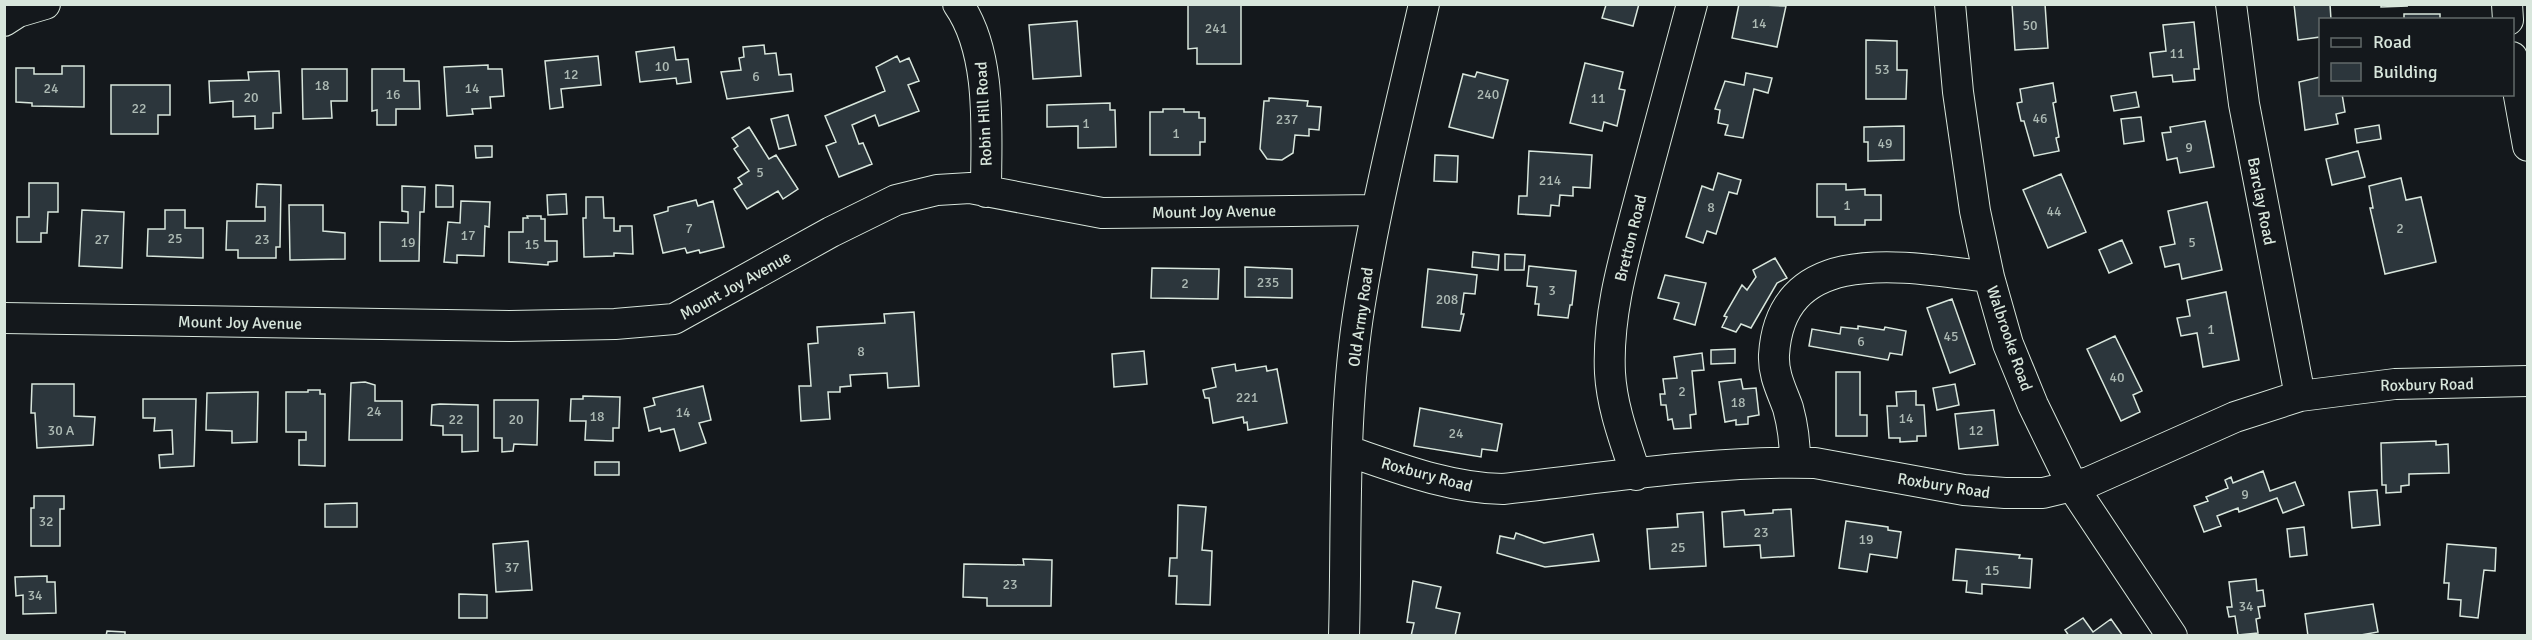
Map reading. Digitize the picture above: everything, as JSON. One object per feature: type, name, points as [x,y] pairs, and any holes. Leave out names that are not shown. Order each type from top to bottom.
[{"type":"street","points":[[4,21],[18,12],[45,4]]},
{"type":"street","name":"Robin Hill Road","points":[[958,4],[968,18],[980,50],[985,118],[986,192]]},
{"type":"street","name":"Old Army Road","points":[[1344,636],[1348,451],[1357,324],[1377,210],[1424,4]]},
{"type":"street","name":"Bretton Road","points":[[1636,475],[1613,395],[1610,357],[1613,320],[1624,257],[1692,4]]},
{"type":"street","name":"Walbrooke Road","points":[[1950,4],[1966,153],[1989,277],[1999,316],[2018,372],[2073,487],[2172,636]]},
{"type":"street","name":"Barclay Road","points":[[2231,4],[2244,104],[2300,396]]},
{"type":"street","points":[[2514,68],[2528,146]]},
{"type":"street","name":"Mount Joy Avenue","points":[[4,318],[510,326],[615,324],[674,319],[831,232],[896,200],[937,190],[970,188],[1102,213],[1377,210]]},
{"type":"street","points":[[1795,462],[1791,422],[1775,371],[1774,355],[1783,317],[1801,291],[1830,275],[1873,266],[1896,266],[1989,277]]},
{"type":"street","name":"Roxbury Road","points":[[1348,451],[1443,482],[1485,489],[1759,463],[1795,462],[1815,463],[1984,492],[2043,493],[2073,487],[2109,474],[2235,417],[2300,396],[2395,384],[2528,381]]},
{"type":"building","points":[[1188,4],[1241,4],[1241,64],[1197,64],[1197,48],[1188,49]]},
{"type":"building","points":[[1603,4],[1639,4],[1633,26],[1602,18],[1606,5]]},
{"type":"building","points":[[1739,4],[1786,6],[1777,47],[1732,38]]},
{"type":"building","points":[[2012,4],[2045,4],[2048,48],[2015,50]]},
{"type":"building","points":[[2294,4],[2330,4],[2331,18],[2319,18],[2319,37],[2298,40]]},
{"type":"building","points":[[2381,4],[2406,4],[2407,6],[2381,7]]},
{"type":"building","points":[[2404,14],[2440,14],[2440,18],[2404,18]]},
{"type":"building","points":[[1077,21],[1081,76],[1033,79],[1029,25]]},
{"type":"building","points":[[2194,22],[2199,69],[2194,69],[2195,80],[2173,82],[2172,75],[2153,77],[2150,53],[2166,51],[2163,25]]},
{"type":"building","points":[[1866,40],[1897,41],[1897,70],[1907,70],[1906,99],[1866,99]]},
{"type":"building","points":[[764,45],[765,54],[776,53],[779,75],[791,74],[793,91],[727,99],[721,72],[741,70],[739,58],[744,57],[743,47]]},
{"type":"building","points":[[674,47],[676,60],[688,59],[691,82],[677,84],[676,78],[640,82],[636,52]]},
{"type":"building","points":[[598,56],[601,85],[561,89],[563,107],[550,109],[545,61]]},
{"type":"building","points":[[897,56],[900,62],[909,58],[919,81],[908,85],[919,111],[879,126],[875,115],[852,125],[859,144],[863,143],[872,164],[839,177],[826,146],[836,142],[825,116],[885,91],[876,67]]},
{"type":"building","points":[[1585,63],[1623,72],[1619,89],[1625,90],[1617,126],[1604,122],[1602,131],[1570,123]]},
{"type":"building","points":[[488,65],[488,69],[502,69],[504,96],[490,97],[491,108],[472,109],[473,114],[447,116],[444,67]]},
{"type":"building","points":[[62,66],[84,66],[84,107],[32,106],[32,103],[16,102],[16,68],[34,68],[34,74],[62,74]]},
{"type":"building","points":[[302,69],[347,69],[347,101],[331,101],[332,118],[303,119]]},
{"type":"building","points":[[372,69],[404,69],[404,81],[419,81],[420,109],[396,109],[396,125],[377,125],[377,110],[372,111]]},
{"type":"building","points":[[279,71],[281,113],[273,113],[273,128],[255,129],[255,116],[233,117],[233,101],[210,103],[209,81],[249,80],[248,72]]},
{"type":"building","points":[[1477,72],[1508,80],[1493,138],[1449,127],[1463,74],[1475,77]]},
{"type":"building","points":[[1746,73],[1772,78],[1768,93],[1754,89],[1743,138],[1725,135],[1728,125],[1718,123],[1720,110],[1715,109],[1725,81],[1744,85]]},
{"type":"building","points":[[2319,77],[2319,96],[2342,96],[2345,112],[2336,114],[2338,124],[2305,130],[2299,82]]},
{"type":"building","points":[[2053,83],[2056,102],[2053,103],[2059,137],[2056,138],[2059,151],[2034,156],[2017,103],[2022,102],[2020,89]]},
{"type":"building","points":[[111,85],[170,85],[170,115],[158,115],[158,134],[111,134]]},
{"type":"building","points":[[2136,92],[2139,107],[2114,111],[2111,96]]},
{"type":"building","points":[[1269,98],[1308,101],[1307,106],[1321,107],[1319,130],[1309,129],[1309,136],[1295,135],[1293,153],[1282,160],[1267,159],[1260,149],[1264,101],[1269,101]]},
{"type":"building","points":[[1110,103],[1110,110],[1115,110],[1116,147],[1078,148],[1078,126],[1047,127],[1047,105]]},
{"type":"building","points":[[1163,109],[1199,112],[1199,118],[1205,118],[1205,142],[1200,142],[1200,155],[1150,155],[1150,112],[1163,112]]},
{"type":"building","points":[[788,115],[796,145],[779,149],[771,119]]},
{"type":"building","points":[[2141,117],[2144,141],[2124,144],[2121,119]]},
{"type":"building","points":[[2205,121],[2214,167],[2180,173],[2177,158],[2167,160],[2162,133],[2171,132],[2170,127]]},
{"type":"building","points":[[2379,125],[2381,139],[2357,143],[2355,129]]},
{"type":"building","points":[[1904,126],[1904,160],[1868,161],[1868,142],[1864,142],[1864,127]]},
{"type":"building","points":[[749,127],[769,159],[776,155],[798,189],[783,199],[778,191],[747,209],[734,189],[742,184],[738,178],[749,171],[734,149],[738,146],[732,138]]},
{"type":"building","points":[[475,146],[492,146],[492,157],[476,158]]},
{"type":"building","points":[[1529,151],[1592,155],[1590,188],[1573,187],[1573,196],[1560,195],[1559,206],[1551,205],[1550,216],[1518,214],[1519,196],[1527,196]]},
{"type":"building","points":[[2358,151],[2365,177],[2332,185],[2326,159]]},
{"type":"building","points":[[1435,155],[1458,156],[1457,182],[1434,181]]},
{"type":"building","points":[[1718,173],[1741,180],[1737,194],[1729,192],[1716,234],[1707,231],[1703,243],[1686,237],[1702,186],[1713,190]]},
{"type":"building","points":[[2061,174],[2086,232],[2048,248],[2023,190]]},
{"type":"building","points":[[2401,178],[2406,200],[2421,197],[2436,262],[2385,274],[2370,208],[2373,208],[2369,186]]},
{"type":"building","points":[[29,183],[58,183],[58,212],[48,212],[47,233],[41,233],[41,242],[17,242],[17,217],[29,217]]},
{"type":"building","points":[[257,184],[281,185],[280,247],[276,247],[276,258],[238,258],[238,250],[226,250],[227,221],[265,221],[265,207],[256,207]]},
{"type":"building","points":[[1817,184],[1846,184],[1846,190],[1865,189],[1865,195],[1881,195],[1881,220],[1865,220],[1865,225],[1835,225],[1835,217],[1817,217]]},
{"type":"building","points":[[436,185],[453,186],[453,207],[436,207]]},
{"type":"building","points":[[402,186],[425,187],[424,212],[420,212],[419,261],[380,261],[380,222],[408,223],[408,212],[402,211]]},
{"type":"building","points":[[566,194],[567,214],[548,215],[547,195]]},
{"type":"building","points":[[586,197],[603,197],[604,218],[614,218],[614,231],[620,231],[620,226],[632,226],[633,254],[614,253],[614,256],[584,257],[583,218],[586,218]]},
{"type":"building","points":[[696,200],[698,206],[713,201],[724,247],[700,253],[699,250],[687,253],[685,248],[663,253],[654,215],[668,211],[668,207]]},
{"type":"building","points":[[461,201],[490,202],[489,227],[485,226],[484,256],[457,255],[457,263],[444,262],[448,222],[460,223]]},
{"type":"building","points":[[2207,202],[2222,270],[2182,279],[2179,264],[2165,267],[2160,247],[2175,244],[2168,211]]},
{"type":"building","points":[[289,205],[323,205],[323,231],[345,233],[345,259],[290,260]]},
{"type":"building","points":[[82,210],[124,212],[122,268],[79,266]]},
{"type":"building","points":[[165,210],[185,210],[185,228],[203,228],[203,258],[147,256],[148,229],[165,229]]},
{"type":"building","points":[[527,216],[541,216],[541,219],[545,219],[545,241],[557,241],[557,261],[548,262],[548,265],[509,262],[509,232],[523,232],[523,218],[528,218]]},
{"type":"building","points":[[2122,240],[2132,263],[2109,273],[2099,250]]},
{"type":"building","points":[[1473,252],[1499,255],[1498,270],[1472,267]]},
{"type":"building","points":[[1505,254],[1525,255],[1524,270],[1505,270]]},
{"type":"building","points":[[1775,258],[1787,278],[1777,283],[1751,328],[1741,324],[1736,332],[1722,327],[1727,317],[1724,316],[1742,285],[1747,290],[1756,277],[1753,270]]},
{"type":"building","points":[[1529,266],[1576,271],[1568,318],[1538,315],[1539,304],[1535,304],[1537,287],[1527,286]]},
{"type":"building","points":[[1245,267],[1292,269],[1292,298],[1245,297]]},
{"type":"building","points":[[1152,268],[1219,269],[1218,299],[1151,298]]},
{"type":"building","points":[[1428,269],[1477,275],[1475,294],[1464,293],[1461,314],[1464,314],[1460,331],[1422,327]]},
{"type":"building","points":[[1665,275],[1706,283],[1695,325],[1674,319],[1679,303],[1658,298]]},
{"type":"building","points":[[2226,292],[2239,360],[2203,367],[2197,333],[2181,336],[2177,318],[2190,316],[2187,300]]},
{"type":"building","points":[[1952,299],[1975,364],[1950,373],[1927,308]]},
{"type":"building","points":[[914,312],[919,386],[888,388],[887,373],[850,375],[851,386],[840,387],[840,392],[828,392],[830,419],[801,421],[799,386],[811,386],[808,344],[818,343],[817,327],[885,323],[884,314]]},
{"type":"building","points":[[1858,326],[1884,330],[1885,327],[1906,331],[1902,355],[1890,353],[1888,360],[1809,346],[1812,329],[1840,334],[1841,327],[1858,329]]},
{"type":"building","points":[[2115,336],[2142,391],[2133,395],[2140,412],[2121,421],[2087,349]]},
{"type":"building","points":[[1735,349],[1735,363],[1711,364],[1711,350]]},
{"type":"building","points":[[1144,351],[1147,384],[1114,387],[1112,354]]},
{"type":"building","points":[[1702,353],[1704,370],[1692,371],[1696,414],[1690,415],[1691,428],[1674,429],[1672,419],[1668,420],[1666,405],[1661,405],[1660,394],[1665,394],[1663,379],[1677,378],[1674,357]]},
{"type":"building","points":[[1235,364],[1236,371],[1266,366],[1267,371],[1277,369],[1287,423],[1248,430],[1247,422],[1244,423],[1243,417],[1213,423],[1209,398],[1205,398],[1203,390],[1216,387],[1212,368]]},
{"type":"building","points":[[1836,372],[1860,372],[1860,415],[1867,415],[1867,436],[1836,436]]},
{"type":"building","points":[[1741,379],[1743,389],[1756,388],[1759,415],[1748,417],[1748,424],[1736,425],[1736,420],[1725,422],[1719,382]]},
{"type":"building","points":[[365,382],[375,385],[375,401],[402,401],[402,440],[349,440],[351,383]]},
{"type":"building","points":[[32,384],[74,384],[74,416],[95,417],[93,445],[37,448],[35,413],[31,413]]},
{"type":"building","points":[[1955,384],[1959,405],[1937,410],[1933,388]]},
{"type":"building","points":[[703,386],[711,420],[699,423],[706,443],[680,451],[674,429],[661,432],[660,428],[649,431],[644,408],[655,405],[653,398]]},
{"type":"building","points":[[308,390],[320,390],[320,394],[325,394],[325,466],[299,465],[299,440],[306,440],[306,432],[286,432],[286,392],[308,392]]},
{"type":"building","points":[[1916,391],[1916,405],[1924,405],[1926,436],[1917,436],[1917,441],[1900,442],[1900,438],[1889,438],[1887,406],[1897,406],[1896,392]]},
{"type":"building","points":[[258,392],[257,442],[232,443],[232,431],[206,430],[207,393]]},
{"type":"building","points":[[583,396],[620,397],[619,428],[613,428],[613,441],[585,440],[586,421],[570,421],[571,399],[583,399]]},
{"type":"building","points":[[143,399],[196,399],[194,466],[160,468],[159,455],[173,454],[172,430],[154,431],[155,418],[143,418]]},
{"type":"building","points":[[494,400],[538,400],[537,445],[514,444],[513,451],[502,452],[502,438],[494,438]]},
{"type":"building","points":[[432,405],[478,405],[478,451],[462,452],[462,435],[443,435],[443,426],[431,425]]},
{"type":"building","points":[[1420,408],[1502,424],[1497,451],[1482,449],[1481,457],[1414,446]]},
{"type":"building","points":[[1994,410],[1998,445],[1959,449],[1955,414]]},
{"type":"building","points":[[2436,441],[2436,445],[2448,444],[2449,473],[2409,474],[2409,485],[2401,486],[2401,492],[2386,493],[2386,485],[2382,485],[2381,443]]},
{"type":"building","points":[[595,462],[619,462],[619,475],[595,475]]},
{"type":"building","points":[[2263,471],[2270,491],[2295,482],[2304,505],[2283,513],[2277,498],[2239,512],[2238,508],[2217,516],[2221,526],[2204,532],[2194,506],[2208,501],[2206,497],[2228,488],[2225,480],[2231,477],[2233,483]]},
{"type":"building","points":[[2377,490],[2380,525],[2352,528],[2349,492]]},
{"type":"building","points":[[34,496],[64,496],[64,509],[60,509],[60,546],[31,546],[31,508],[34,508]]},
{"type":"building","points":[[357,503],[357,527],[325,527],[325,504]]},
{"type":"building","points":[[1178,505],[1206,507],[1202,550],[1212,551],[1210,605],[1176,604],[1177,576],[1169,576],[1170,558],[1177,558]]},
{"type":"building","points":[[1791,509],[1794,556],[1761,558],[1760,545],[1724,547],[1722,512],[1744,510],[1745,515]]},
{"type":"building","points":[[1703,512],[1706,566],[1650,569],[1647,529],[1678,527],[1677,514]]},
{"type":"building","points":[[1846,521],[1888,527],[1888,530],[1901,532],[1897,558],[1870,554],[1867,572],[1839,568]]},
{"type":"building","points":[[2304,527],[2307,555],[2290,557],[2287,529]]},
{"type":"building","points":[[1516,533],[1544,543],[1593,534],[1599,561],[1545,567],[1497,553],[1500,536],[1514,539]]},
{"type":"building","points":[[528,541],[532,590],[496,592],[493,544]]},
{"type":"building","points":[[2447,544],[2496,548],[2495,571],[2484,570],[2478,618],[2460,616],[2461,600],[2448,599],[2449,583],[2444,583]]},
{"type":"building","points":[[1956,549],[2020,555],[2019,558],[2032,559],[2030,588],[1982,584],[1982,594],[1966,592],[1967,581],[1953,580]]},
{"type":"building","points":[[1023,559],[1052,560],[1051,606],[987,606],[987,598],[963,597],[964,564],[1024,565]]},
{"type":"building","points":[[47,576],[47,582],[55,582],[56,613],[23,614],[23,595],[16,596],[15,577]]},
{"type":"building","points":[[2256,579],[2257,591],[2263,590],[2265,606],[2258,607],[2260,618],[2256,619],[2258,633],[2238,635],[2235,616],[2229,617],[2227,607],[2232,607],[2229,582]]},
{"type":"building","points":[[1413,581],[1441,587],[1436,608],[1460,613],[1455,636],[1411,636],[1414,623],[1407,622]]},
{"type":"building","points":[[459,594],[487,595],[487,618],[459,618]]},
{"type":"building","points":[[2373,604],[2378,632],[2355,636],[2308,636],[2305,614]]},
{"type":"building","points":[[2083,618],[2093,632],[2111,619],[2123,636],[2069,636],[2065,630]]},
{"type":"building","points":[[107,631],[125,632],[125,636],[106,636]]}]
